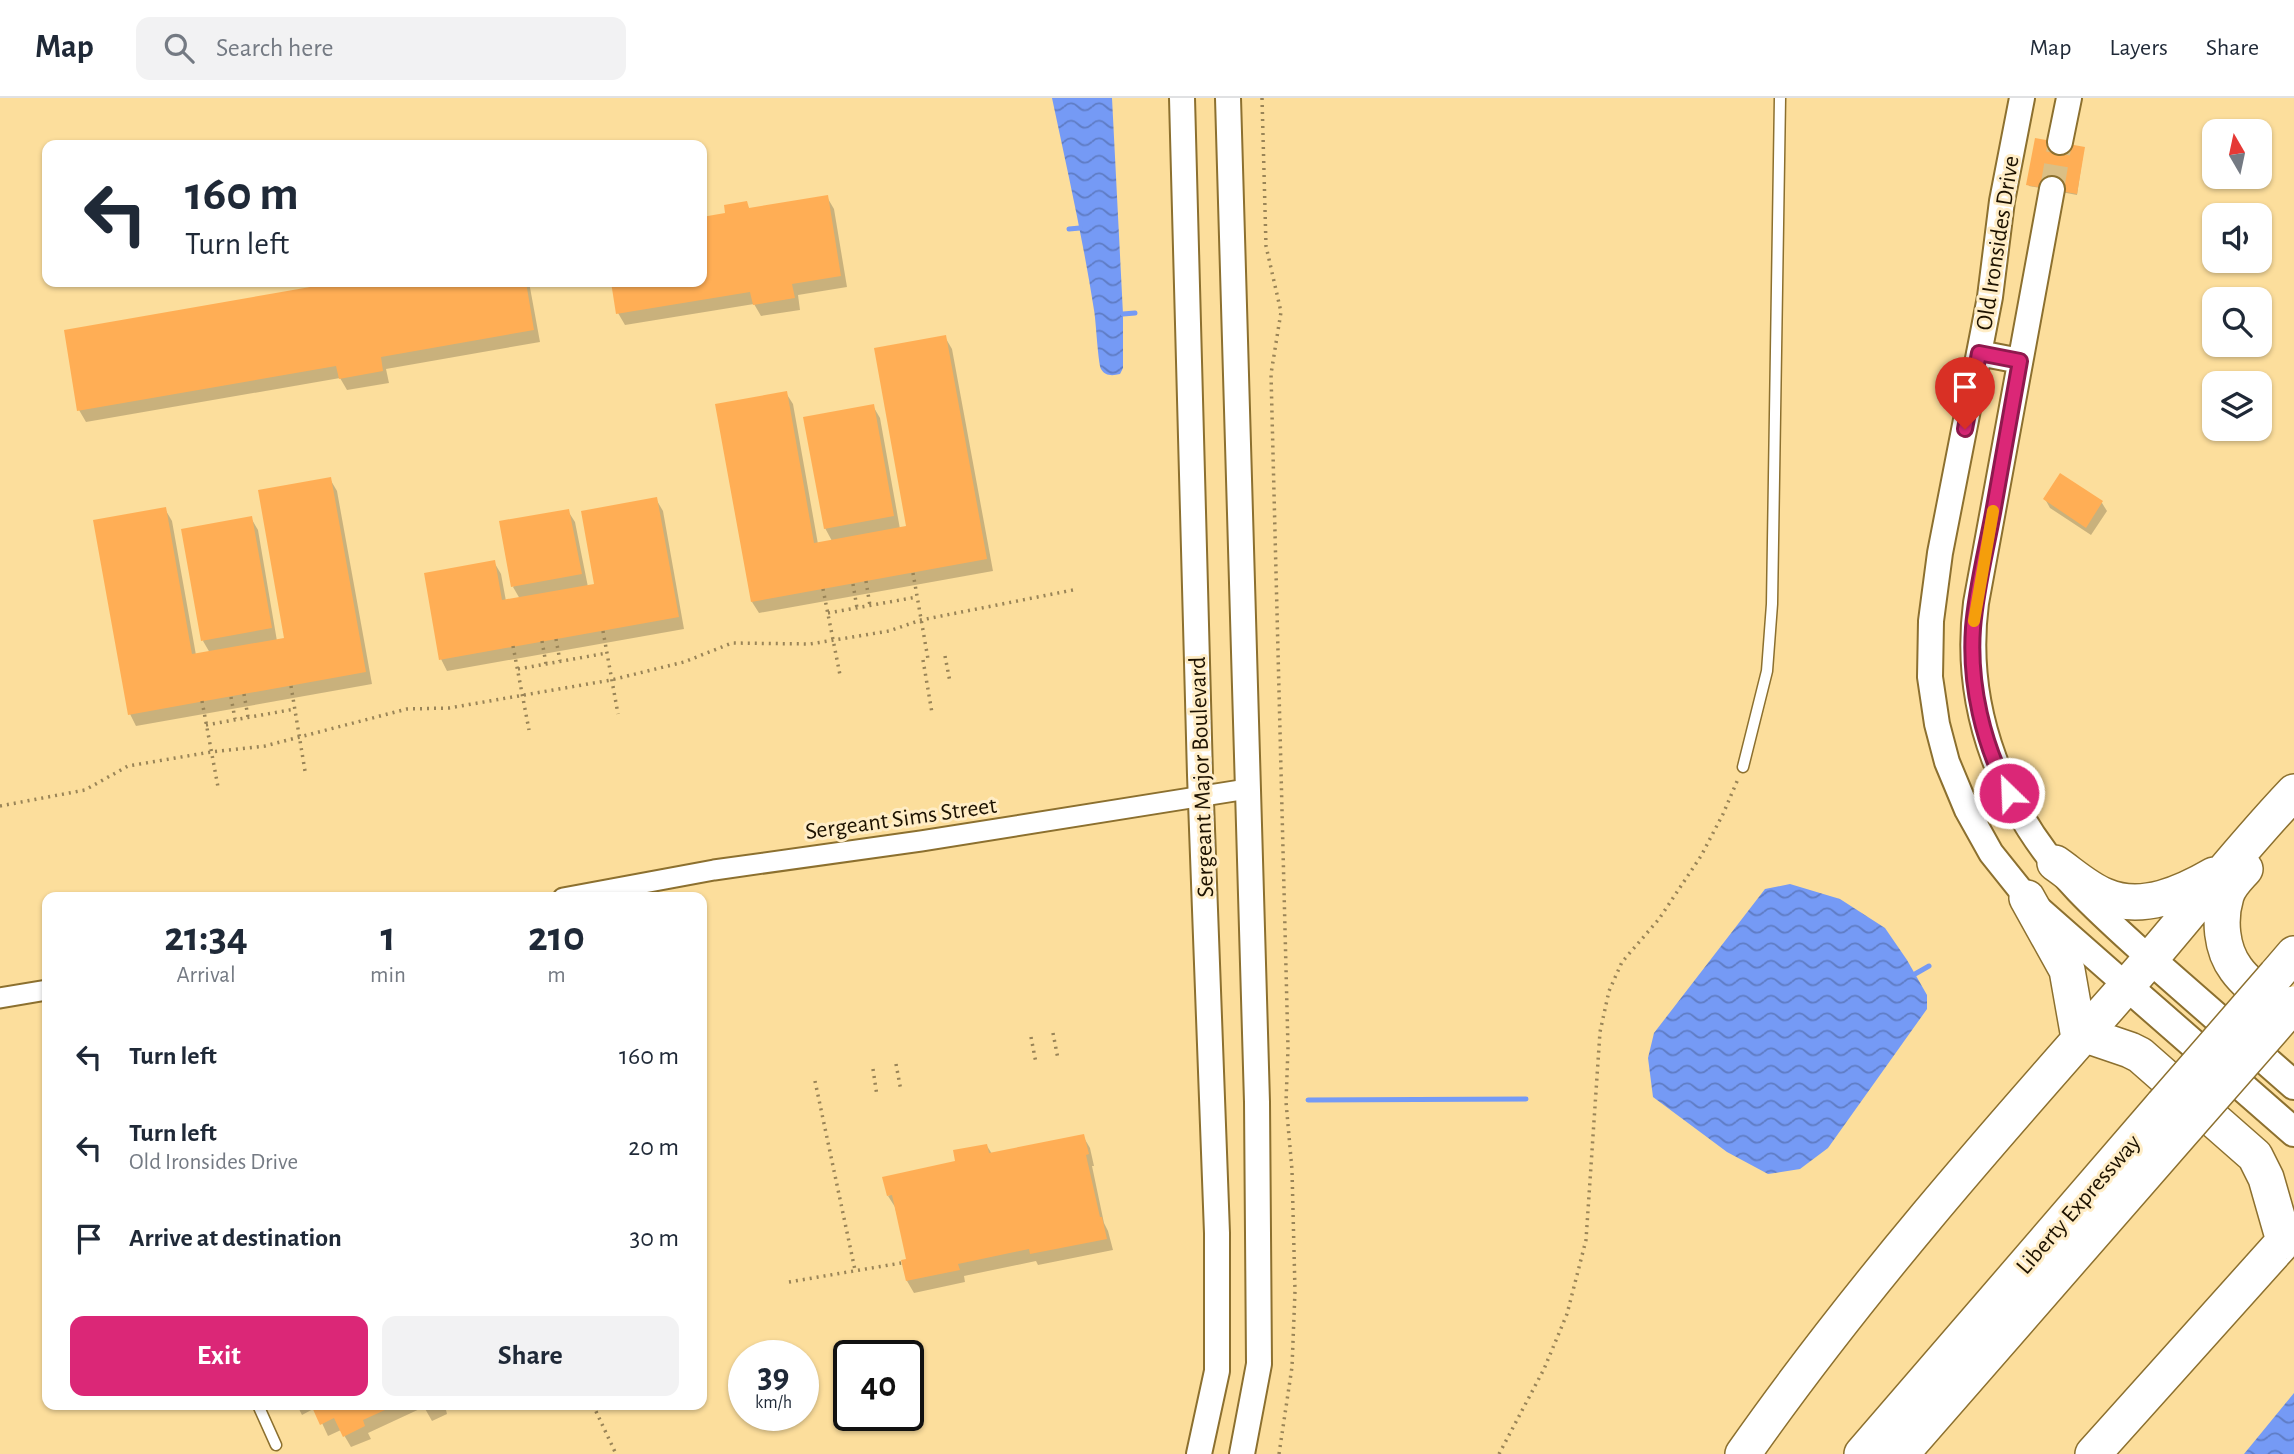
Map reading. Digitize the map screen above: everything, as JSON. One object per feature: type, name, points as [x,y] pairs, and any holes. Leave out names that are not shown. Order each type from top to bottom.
[{"type":"highway","points":[[1743,1454],[1786,1392],[1883,1269],[2284,803]]},
{"type":"highway","points":[[2284,803],[2247,867],[2226,894],[2222,922],[2229,957],[2236,970],[2294,1020]]},
{"type":"highway","points":[[2055,863],[2099,893],[2130,902],[2153,900],[2179,893],[2230,866]]},
{"type":"highway","points":[[2027,898],[2067,970],[2081,1036]]},
{"type":"highway","name":"Liberty Expressway","points":[[1901,1454],[2175,1115],[2285,964]]},
{"type":"highway","name":"Liberty Expressway","points":[[1862,1454],[2175,1115],[2294,1004]]},
{"type":"highway","points":[[2081,1036],[2140,1055],[2255,1156],[2291,1234],[2093,1454]]},
{"type":"main road","points":[[2149,958],[2294,1085]]},
{"type":"main road","points":[[2127,986],[2294,1132]]},
{"type":"street","name":"Sergeant Major Boulevard","points":[[1182,98],[1201,796],[1217,1233],[1217,1371],[1199,1454]]},
{"type":"street","name":"Sergeant Major Boulevard","points":[[1228,98],[1257,1102],[1259,1364],[1242,1454]]},
{"type":"street","name":"Old Ironsides Drive","points":[[2022,98],[2002,201],[1990,297],[1933,598],[1930,677],[1941,743],[1955,783],[1991,853],[2027,898],[2127,986]]},
{"type":"street","points":[[2060,142],[2069,98]]},
{"type":"street","name":"Old Ironsides Drive","points":[[2052,189],[1976,603],[1973,662],[1982,719],[1998,770],[2032,835],[2078,891],[2149,958]]},
{"type":"street","points":[[1979,353],[2020,361]]},
{"type":"street","name":"Sergeant Sims Street","points":[[595,892],[717,869],[930,840],[1247,789]]},
{"type":"street","points":[[0,998],[42,991]]},
{"type":"lane","points":[[1743,767],[1767,671],[1772,604],[1780,98]]},
{"type":"lane","points":[[260,1410],[276,1445]]},
{"type":"path","points":[[1262,98],[1266,246],[1281,312],[1271,388],[1288,1048],[1286,1102],[1292,1170],[1295,1291],[1292,1367],[1279,1454]]},
{"type":"path","points":[[913,573],[932,713]]},
{"type":"path","points":[[866,581],[870,606]]},
{"type":"path","points":[[853,584],[857,608]]},
{"type":"path","points":[[823,589],[840,675]]},
{"type":"path","points":[[0,806],[85,790],[128,766],[265,746],[407,709],[449,708],[611,680],[684,662],[732,643],[810,644],[833,641],[890,631],[921,620],[1073,590]]},
{"type":"path","points":[[828,613],[917,597]]},
{"type":"path","points":[[603,631],[618,715]]},
{"type":"path","points":[[556,639],[560,661]]},
{"type":"path","points":[[542,641],[546,664]]},
{"type":"path","points":[[513,646],[529,730]]},
{"type":"path","points":[[518,669],[607,653]]},
{"type":"path","points":[[945,656],[950,682]]},
{"type":"path","points":[[291,686],[305,771]]},
{"type":"path","points":[[244,694],[248,717]]},
{"type":"path","points":[[231,696],[235,719]]},
{"type":"path","points":[[202,701],[218,787]]},
{"type":"path","points":[[206,724],[295,709]]},
{"type":"path","points":[[1499,1454],[1544,1368],[1567,1314],[1586,1240],[1600,1031],[1609,991],[1622,962],[1659,919],[1701,856],[1743,767]]},
{"type":"path","points":[[1053,1033],[1058,1059]]},
{"type":"path","points":[[1031,1037],[1036,1063]]},
{"type":"path","points":[[896,1064],[901,1091]]},
{"type":"path","points":[[873,1069],[877,1096]]},
{"type":"path","points":[[815,1081],[855,1270]]},
{"type":"path","points":[[789,1282],[901,1263]]},
{"type":"path","points":[[595,1410],[616,1454]]},
{"type":"water","points":[[1052,98],[1112,98],[1123,314],[1123,368],[1120,374],[1107,374],[1100,365],[1085,257]]},
{"type":"water","points":[[1790,884],[1840,899],[1885,928],[1927,995],[1927,1009],[1828,1148],[1800,1169],[1768,1174],[1727,1152],[1653,1097],[1648,1058],[1654,1033],[1765,889]]},
{"type":"water","points":[[2294,1393],[2294,1454],[2244,1454]]},
{"type":"building","points":[[2035,138],[2085,147],[2077,194],[2026,185]]},
{"type":"building","points":[[828,195],[841,276],[792,284],[795,298],[753,305],[750,292],[616,314],[612,287],[707,287],[707,216],[725,213],[724,205],[747,201],[749,208]]},
{"type":"building","points":[[310,287],[527,287],[534,330],[381,357],[383,371],[339,379],[336,366],[77,411],[64,330]]},
{"type":"building","points":[[946,335],[987,559],[751,602],[715,404],[787,391],[814,543],[906,526],[874,348]]},
{"type":"building","points":[[874,404],[894,516],[824,529],[803,417]]},
{"type":"building","points":[[2060,473],[2103,501],[2086,528],[2043,499]]},
{"type":"building","points":[[331,477],[366,672],[128,715],[93,520],[166,507],[192,654],[284,638],[258,490]]},
{"type":"building","points":[[657,497],[679,617],[439,660],[424,573],[495,560],[502,600],[594,584],[581,511]]},
{"type":"building","points":[[569,509],[582,574],[511,587],[499,521]]},
{"type":"building","points":[[252,516],[272,628],[201,641],[181,529]]},
{"type":"building","points":[[1084,1134],[1089,1154],[1086,1155],[1107,1239],[1030,1254],[1029,1249],[958,1264],[960,1270],[906,1281],[901,1260],[906,1259],[892,1195],[887,1196],[882,1177],[955,1161],[953,1150],[987,1144],[989,1153]]},
{"type":"building","points":[[313,1410],[385,1410],[363,1420],[365,1426],[343,1437],[334,1418],[320,1425]]},
{"type":"waterway","points":[[1069,229],[1080,228]]},
{"type":"waterway","points":[[1123,314],[1135,313]]},
{"type":"waterway","points":[[1915,974],[1929,966]]},
{"type":"waterway","points":[[1308,1100],[1526,1099]]},
{"type":"tunnel","points":[[2052,189],[2060,142]]},
{"type":"slow traffic","points":[[1974,621],[1993,511]]},
{"type":"route","points":[[1965,429],[1979,353],[2020,361],[1973,629],[1974,674],[1981,714],[1991,752],[2009,793]]}]
